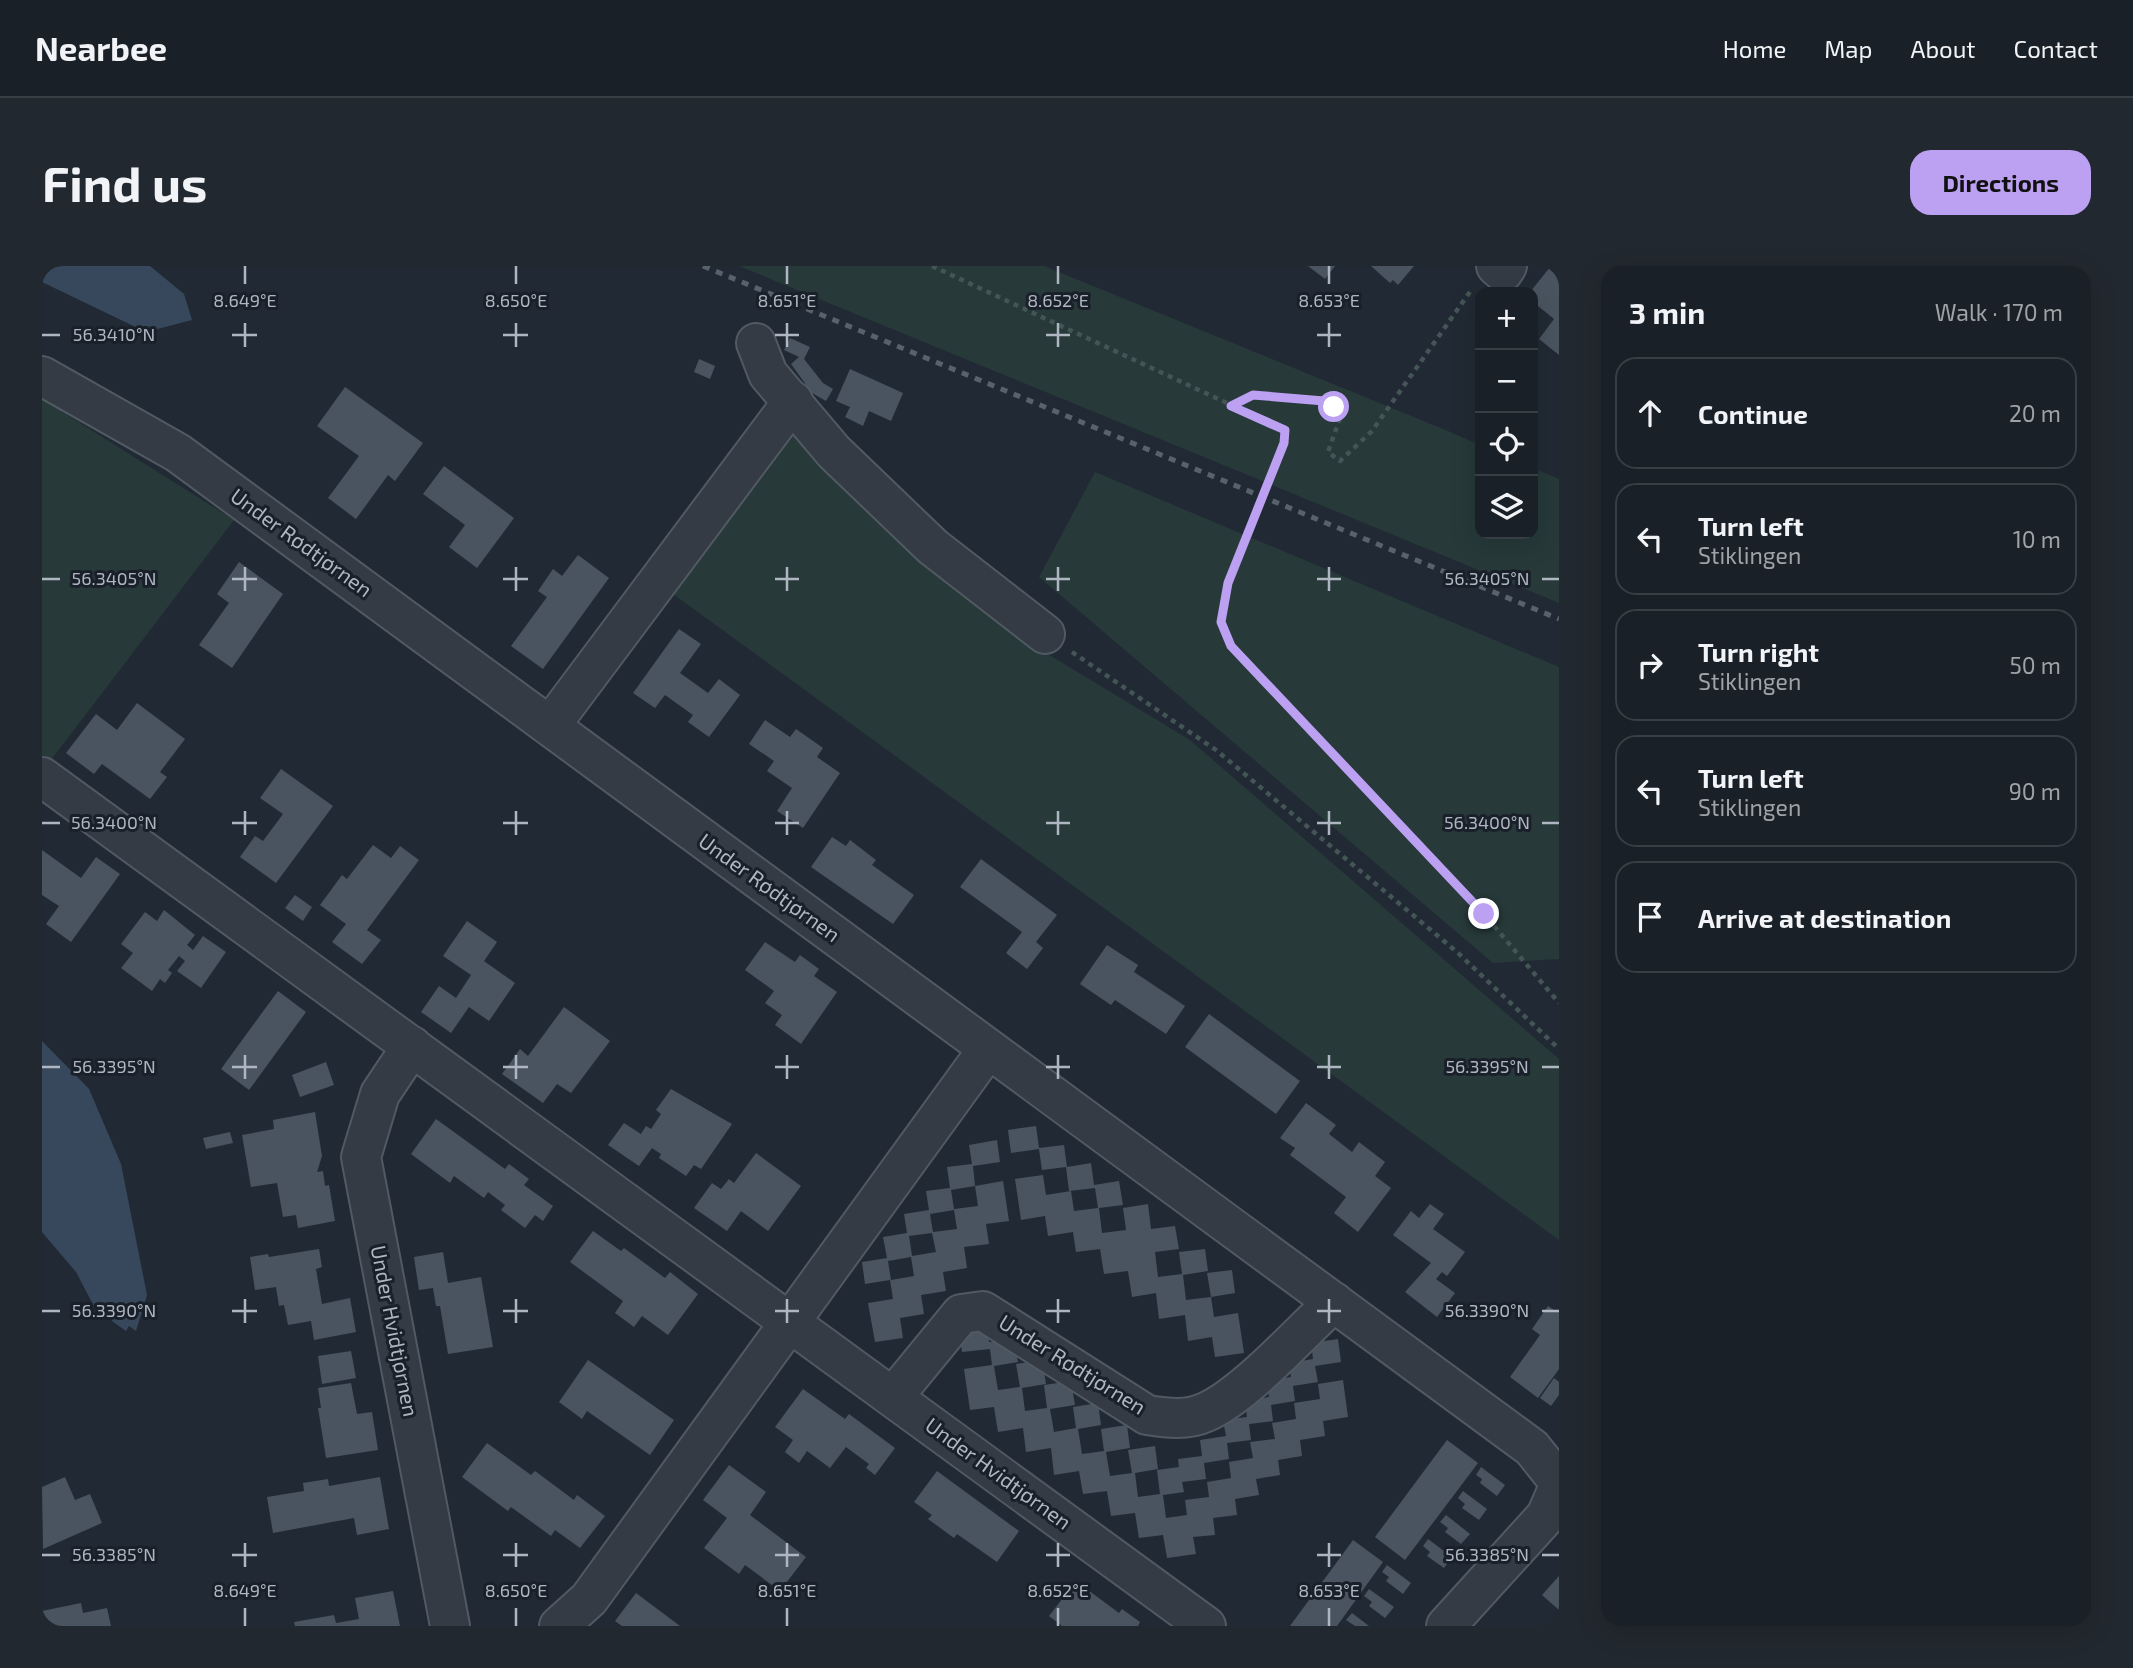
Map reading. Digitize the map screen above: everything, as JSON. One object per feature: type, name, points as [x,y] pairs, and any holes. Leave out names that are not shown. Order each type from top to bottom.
[{"type":"street","points":[[756,343],[768,374],[834,452],[933,547],[1045,634]]},
{"type":"street","name":"Under Rødtjørnen","points":[[42,376],[178,453],[1532,1448],[1559,1484],[1546,1517],[1446,1626]]},
{"type":"street","points":[[550,726],[793,401]]},
{"type":"street","name":"Under Hvidtjørnen","points":[[42,777],[1206,1626]]},
{"type":"street","name":"Under Hvidtjørnen","points":[[412,1046],[380,1094],[361,1157],[450,1626]]},
{"type":"street","points":[[559,1626],[589,1599],[988,1049]]},
{"type":"street","name":"Under Rødtjørnen","points":[[892,1397],[961,1314],[983,1311],[1147,1415],[1175,1419],[1206,1413],[1236,1393],[1334,1302]]},
{"type":"path","points":[[932,266],[1285,430],[1284,443],[1228,583],[1221,622],[1231,646],[1484,914],[1559,1003]]},
{"type":"path","points":[[1231,406],[1253,395],[1324,401],[1334,407],[1340,418],[1328,452],[1340,461],[1372,431],[1472,288],[1502,268]]},
{"type":"path","points":[[1045,634],[1216,750],[1457,952],[1559,1049]]},
{"type":"shaded area","points":[[739,266],[1044,266],[1448,431],[1475,443],[1475,539],[1538,539],[1538,470],[1559,479],[1559,603]]},
{"type":"shaded area","points":[[42,399],[234,520],[51,760],[42,755]]},
{"type":"shaded area","points":[[790,425],[1023,639],[1190,740],[1559,1059],[1559,1240],[669,591]]},
{"type":"shaded area","points":[[1095,472],[1559,667],[1559,959],[1493,963],[1039,577]]},
{"type":"water","points":[[42,266],[150,266],[184,294],[192,320],[146,332],[42,282]]},
{"type":"water","points":[[42,1041],[89,1089],[121,1164],[147,1295],[136,1331],[129,1326],[126,1331],[112,1321],[111,1313],[96,1310],[76,1272],[42,1232]]},
{"type":"building","points":[[1308,266],[1335,266],[1325,279]]},
{"type":"building","points":[[1371,266],[1414,266],[1398,285],[1393,280],[1390,283]]},
{"type":"building","points":[[1551,266],[1559,267],[1559,355],[1539,339],[1554,319],[1538,306],[1538,287],[1534,287]]},
{"type":"building","points":[[790,338],[810,347],[804,359],[823,383],[833,389],[826,401],[812,393],[791,364],[799,357],[784,350]]},
{"type":"building","points":[[699,359],[715,366],[710,379],[694,372]]},
{"type":"building","points":[[850,369],[903,393],[891,421],[869,411],[863,426],[845,417],[850,407],[836,401]]},
{"type":"building","points":[[345,387],[423,443],[395,481],[388,475],[356,519],[328,498],[359,456],[317,426]]},
{"type":"building","points":[[444,466],[514,518],[477,568],[449,547],[465,525],[423,494]]},
{"type":"building","points":[[578,555],[609,578],[543,669],[511,646],[547,597],[538,591],[553,569],[562,576]]},
{"type":"building","points":[[239,562],[283,594],[232,668],[199,645],[229,603],[217,594]]},
{"type":"building","points":[[679,629],[701,644],[680,673],[708,693],[719,679],[740,695],[709,737],[688,722],[693,715],[665,695],[655,708],[633,693]]},
{"type":"building","points":[[137,703],[185,739],[160,772],[167,777],[150,799],[102,764],[94,774],[66,753],[96,714],[117,730]]},
{"type":"building","points":[[765,720],[790,737],[796,729],[823,748],[817,757],[840,773],[803,828],[777,811],[792,788],[767,771],[774,761],[749,744]]},
{"type":"building","points":[[281,769],[333,806],[276,883],[240,857],[255,836],[263,841],[283,814],[260,798]]},
{"type":"building","points":[[832,837],[846,846],[850,840],[876,860],[872,865],[914,895],[893,924],[811,867]]},
{"type":"building","points":[[373,845],[391,858],[400,846],[419,860],[367,930],[381,940],[362,964],[332,942],[346,924],[320,905],[342,875],[347,879]]},
{"type":"building","points":[[42,850],[81,878],[96,857],[120,874],[71,942],[46,924],[59,906],[42,895]]},
{"type":"building","points":[[981,859],[1057,915],[1036,942],[1043,948],[1027,969],[1006,953],[1022,932],[960,887]]},
{"type":"building","points":[[295,895],[312,907],[303,921],[285,908]]},
{"type":"building","points":[[164,910],[195,935],[187,945],[193,950],[203,936],[226,952],[201,988],[177,971],[185,961],[179,956],[168,970],[172,973],[165,983],[160,979],[152,991],[121,968],[133,953],[121,944],[145,912],[157,921]]},
{"type":"building","points":[[467,921],[497,942],[484,961],[515,983],[489,1021],[469,1007],[451,1033],[421,1012],[439,986],[456,998],[471,975],[443,956]]},
{"type":"building","points":[[765,942],[795,962],[800,955],[819,969],[814,976],[837,992],[801,1044],[775,1025],[782,1015],[765,1003],[774,991],[745,970]]},
{"type":"building","points":[[1107,945],[1138,965],[1134,972],[1185,1006],[1166,1034],[1115,1000],[1111,1005],[1080,984]]},
{"type":"building","points":[[278,991],[306,1012],[249,1090],[221,1069]]},
{"type":"building","points":[[564,1007],[610,1041],[571,1093],[557,1084],[543,1103],[502,1074],[520,1049],[528,1056]]},
{"type":"building","points":[[1209,1014],[1300,1081],[1276,1114],[1185,1047]]},
{"type":"building","points":[[326,1062],[334,1085],[300,1097],[292,1075]]},
{"type":"building","points":[[671,1089],[732,1124],[701,1169],[694,1165],[686,1176],[659,1158],[661,1154],[652,1148],[639,1166],[608,1145],[624,1123],[641,1134],[646,1126],[651,1129],[661,1114],[656,1110]]},
{"type":"building","points":[[1306,1103],[1336,1125],[1329,1134],[1352,1152],[1359,1142],[1385,1162],[1375,1176],[1391,1188],[1358,1232],[1334,1213],[1346,1197],[1290,1155],[1295,1148],[1280,1138]]},
{"type":"building","points":[[315,1112],[322,1156],[317,1172],[323,1171],[325,1186],[329,1185],[335,1221],[298,1228],[296,1215],[283,1217],[277,1183],[251,1187],[242,1135],[274,1129],[273,1120]]},
{"type":"building","points":[[436,1119],[505,1169],[509,1164],[529,1179],[524,1185],[553,1206],[543,1221],[535,1215],[525,1228],[501,1210],[505,1205],[488,1192],[484,1198],[454,1176],[450,1183],[411,1154]]},
{"type":"building","points":[[1036,1126],[1039,1148],[1064,1145],[1067,1167],[1091,1163],[1094,1185],[1119,1181],[1123,1205],[1099,1208],[1102,1233],[1126,1230],[1123,1208],[1148,1204],[1151,1229],[1175,1226],[1179,1249],[1155,1252],[1158,1277],[1182,1274],[1179,1252],[1205,1249],[1208,1271],[1183,1275],[1186,1300],[1211,1297],[1214,1317],[1238,1313],[1244,1353],[1215,1357],[1212,1337],[1188,1341],[1185,1315],[1159,1319],[1156,1293],[1132,1297],[1128,1271],[1104,1274],[1100,1249],[1076,1252],[1073,1232],[1048,1236],[1045,1216],[1021,1220],[1015,1179],[1043,1175],[1046,1195],[1071,1191],[1074,1211],[1098,1208],[1095,1188],[1069,1191],[1066,1167],[1042,1170],[1039,1149],[1011,1153],[1008,1130]]},
{"type":"building","points":[[230,1132],[233,1143],[206,1149],[203,1138]]},
{"type":"building","points":[[997,1140],[1000,1162],[973,1166],[975,1186],[1003,1181],[1009,1221],[986,1224],[989,1244],[964,1247],[967,1268],[943,1272],[946,1291],[921,1295],[924,1314],[900,1318],[903,1338],[875,1342],[868,1303],[893,1299],[890,1280],[865,1284],[862,1262],[887,1258],[883,1237],[907,1233],[904,1214],[929,1210],[926,1191],[950,1188],[947,1167],[972,1164],[969,1145]],"holes":[[[975,1186],[978,1206],[954,1209],[951,1190]],[[954,1210],[957,1229],[933,1232],[930,1214]],[[932,1233],[936,1252],[912,1256],[909,1236]],[[911,1257],[914,1276],[891,1280],[888,1261]]]},
{"type":"building","points":[[756,1153],[801,1186],[768,1231],[741,1211],[727,1231],[694,1208],[712,1183],[721,1189],[729,1179],[734,1183]]},
{"type":"building","points":[[1430,1204],[1444,1214],[1433,1229],[1465,1252],[1447,1276],[1442,1272],[1436,1279],[1455,1293],[1437,1317],[1405,1292],[1431,1263],[1393,1235],[1411,1211],[1419,1218]]},
{"type":"building","points":[[593,1231],[621,1251],[624,1248],[665,1278],[670,1272],[698,1294],[668,1335],[642,1316],[634,1327],[615,1313],[623,1301],[570,1262]]},
{"type":"building","points":[[319,1249],[322,1267],[316,1269],[322,1304],[350,1298],[356,1332],[314,1340],[311,1321],[288,1325],[284,1305],[279,1306],[276,1287],[255,1290],[250,1257],[268,1254],[269,1257]]},
{"type":"building","points":[[443,1252],[448,1283],[481,1277],[493,1347],[448,1354],[440,1306],[436,1306],[433,1288],[419,1290],[414,1257]]},
{"type":"building","points":[[1232,1270],[1235,1293],[1211,1297],[1207,1273]]},
{"type":"building","points":[[1548,1306],[1557,1312],[1559,1310],[1559,1369],[1538,1398],[1510,1377],[1540,1335],[1532,1329]]},
{"type":"building","points":[[987,1325],[989,1342],[1014,1339],[1018,1362],[994,1366],[998,1390],[1020,1387],[1016,1364],[1042,1360],[1046,1384],[1022,1388],[1025,1411],[1047,1408],[1044,1385],[1071,1381],[1075,1405],[1050,1409],[1054,1432],[1076,1428],[1073,1407],[1098,1403],[1101,1425],[1078,1429],[1082,1454],[1104,1451],[1101,1429],[1127,1425],[1130,1448],[1106,1452],[1110,1476],[1132,1473],[1128,1450],[1155,1446],[1158,1469],[1135,1473],[1138,1497],[1160,1494],[1157,1470],[1179,1467],[1178,1459],[1202,1456],[1200,1440],[1226,1436],[1223,1420],[1247,1417],[1245,1401],[1269,1397],[1267,1381],[1291,1377],[1289,1363],[1313,1359],[1311,1343],[1338,1339],[1341,1362],[1315,1366],[1318,1382],[1293,1386],[1295,1401],[1271,1405],[1273,1421],[1249,1424],[1251,1440],[1227,1443],[1229,1459],[1204,1463],[1206,1479],[1182,1482],[1184,1492],[1163,1495],[1166,1518],[1187,1515],[1185,1500],[1209,1497],[1207,1482],[1231,1478],[1229,1462],[1253,1458],[1250,1442],[1275,1439],[1272,1423],[1296,1419],[1294,1403],[1320,1399],[1318,1384],[1343,1380],[1348,1417],[1323,1421],[1325,1436],[1300,1440],[1302,1456],[1278,1460],[1280,1475],[1256,1479],[1259,1495],[1235,1499],[1237,1515],[1213,1518],[1215,1535],[1193,1537],[1196,1554],[1167,1558],[1163,1535],[1139,1538],[1135,1513],[1111,1516],[1107,1491],[1083,1494],[1079,1471],[1054,1475],[1051,1448],[1026,1452],[1023,1428],[998,1432],[994,1407],[970,1410],[964,1369],[992,1365],[990,1349],[962,1352],[959,1330]]},
{"type":"building","points":[[351,1351],[356,1378],[322,1384],[318,1356]]},
{"type":"building","points":[[588,1360],[674,1420],[650,1455],[587,1411],[582,1419],[559,1402]]},
{"type":"building","points":[[1554,1378],[1559,1382],[1559,1395],[1551,1406],[1540,1398]]},
{"type":"building","points":[[351,1383],[357,1414],[372,1412],[378,1450],[326,1458],[318,1408],[321,1408],[318,1388]]},
{"type":"building","points":[[803,1389],[845,1419],[849,1414],[895,1448],[875,1475],[866,1468],[869,1464],[846,1447],[830,1468],[807,1451],[799,1463],[785,1452],[793,1440],[775,1427]]},
{"type":"building","points":[[1447,1440],[1478,1463],[1405,1560],[1375,1537]]},
{"type":"building","points":[[487,1443],[531,1475],[535,1471],[574,1500],[577,1495],[605,1516],[580,1548],[555,1530],[551,1536],[511,1507],[508,1511],[462,1477]]},
{"type":"building","points":[[729,1465],[766,1492],[750,1515],[806,1557],[780,1591],[745,1565],[739,1574],[704,1548],[727,1518],[703,1500]]},
{"type":"building","points":[[1481,1467],[1505,1485],[1497,1496],[1480,1483],[1482,1479],[1476,1475]]},
{"type":"building","points":[[937,1471],[1019,1531],[997,1562],[957,1534],[954,1538],[928,1519],[932,1515],[914,1502]]},
{"type":"building","points":[[65,1477],[75,1500],[90,1494],[102,1523],[43,1549],[42,1487]]},
{"type":"building","points":[[380,1477],[389,1529],[357,1535],[354,1518],[273,1533],[267,1497],[304,1491],[303,1483],[328,1479],[329,1486]]},
{"type":"building","points":[[1463,1491],[1487,1509],[1479,1520],[1462,1508],[1465,1504],[1458,1498]]},
{"type":"building","points":[[1446,1515],[1470,1534],[1461,1544],[1445,1532],[1448,1528],[1440,1522]]},
{"type":"building","points":[[1428,1539],[1452,1557],[1444,1568],[1427,1556],[1430,1552],[1423,1546]]},
{"type":"building","points":[[1353,1540],[1383,1562],[1337,1626],[1290,1626]]},
{"type":"building","points":[[1387,1565],[1411,1583],[1403,1594],[1386,1581],[1389,1577],[1382,1572]]},
{"type":"building","points":[[1559,1576],[1559,1610],[1542,1595]]},
{"type":"building","points":[[1076,1581],[1119,1613],[1122,1609],[1140,1622],[1138,1626],[1062,1626],[1049,1616]]},
{"type":"building","points":[[1369,1589],[1394,1607],[1385,1618],[1369,1606],[1372,1602],[1364,1596]]},
{"type":"building","points":[[393,1591],[400,1626],[295,1626],[294,1622],[334,1615],[336,1623],[359,1619],[355,1598]]},
{"type":"building","points":[[636,1593],[680,1626],[622,1626],[615,1621]]},
{"type":"building","points":[[81,1603],[83,1613],[107,1608],[111,1626],[42,1626],[42,1611]]},
{"type":"building","points":[[1352,1613],[1369,1626],[1355,1626],[1346,1620]]},
{"type":"railway","points":[[703,266],[1559,619]]},
{"type":"route","points":[[1334,407],[1324,401],[1253,395],[1231,406],[1285,430],[1284,443],[1228,583],[1221,622],[1231,646],[1484,914]]}]
